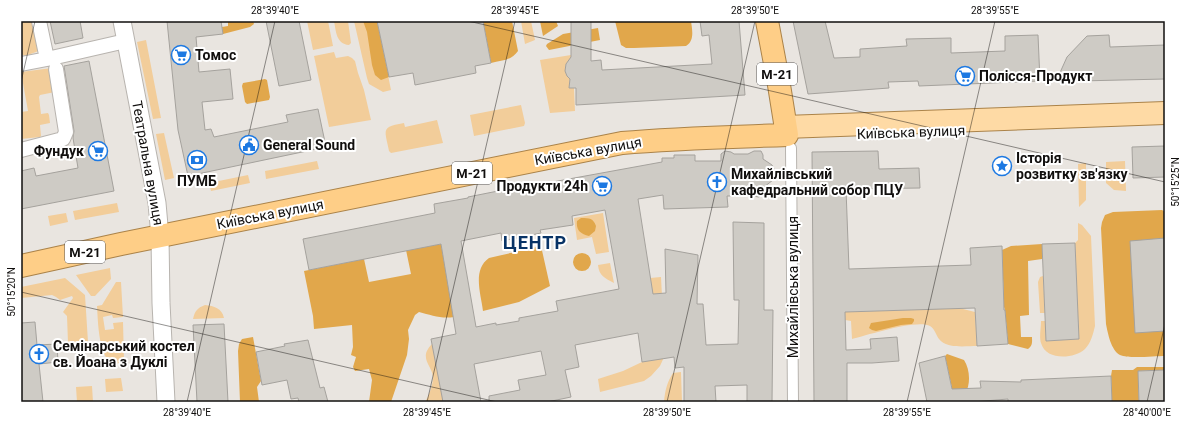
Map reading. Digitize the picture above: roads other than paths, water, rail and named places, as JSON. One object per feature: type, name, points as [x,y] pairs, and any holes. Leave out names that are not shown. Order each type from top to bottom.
[{"type":"highway","name":"М-21","points":[[767,21],[788,137]]},
{"type":"highway","name":"Київська вулиця","points":[[21,255],[154,233],[622,143],[659,140],[788,137]]},
{"type":"highway","name":"Київська вулиця","points":[[21,266],[154,233]]},
{"type":"main road","name":"Київська вулиця","points":[[788,137],[834,126],[1165,113]]},
{"type":"main road","name":"Київська вулиця","points":[[788,137],[1165,123]]},
{"type":"street","points":[[21,150],[63,139],[66,132],[51,64],[39,21]]},
{"type":"street","name":"Театральна вулиця","points":[[112,21],[154,233],[161,303],[166,402]]},
{"type":"street","name":"Театральна вулиця","points":[[122,21],[157,203],[154,233],[156,402]]},
{"type":"street","points":[[21,64],[51,64],[117,42]]},
{"type":"street","name":"Михайлівська вулиця","points":[[788,137],[793,402]]},
{"type":"place","name":"Томос","points":[[181,55]]},
{"type":"place","name":"Полісся-Продукт","points":[[965,76]]},
{"type":"place","name":"General Sound","points":[[249,145]]},
{"type":"place","name":"Фундук","points":[[98,151]]},
{"type":"place","name":"ПУМБ","points":[[197,160]]},
{"type":"place","name":"Історія розвитку зв'язку","points":[[1002,166]]},
{"type":"place","name":"Михайлівський кафедральний собор ПЦУ","points":[[717,182]]},
{"type":"place","name":"Продукти 24h","points":[[602,186]]},
{"type":"place","name":"Семінарський костел св. Йоана з Дуклі","points":[[39,354]]},
{"type":"district","name":"ЦЕНТР","points":[[535,242]]}]
